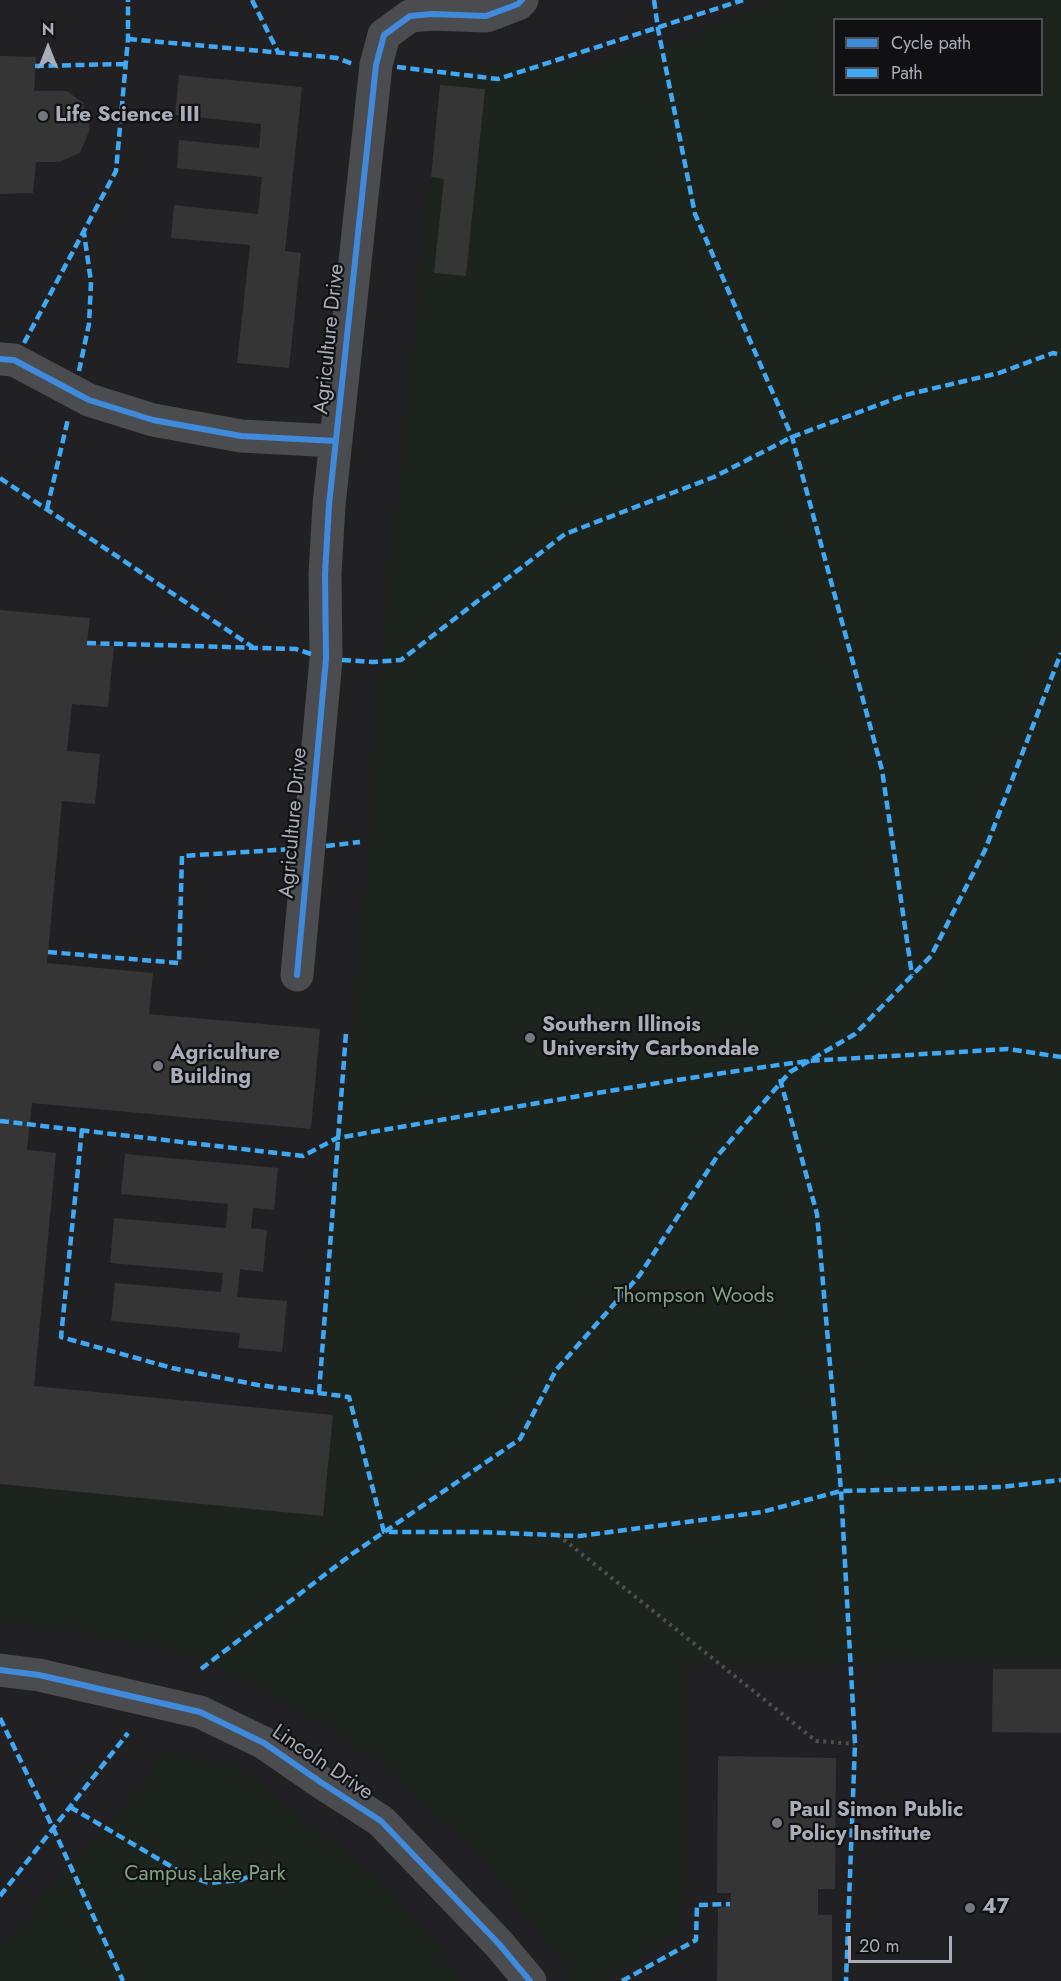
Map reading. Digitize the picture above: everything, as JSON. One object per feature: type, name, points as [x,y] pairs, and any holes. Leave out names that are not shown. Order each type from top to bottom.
[{"type":"street","name":"Agriculture Drive","points":[[297,975],[326,659],[325,574],[336,441],[376,65],[384,35],[410,16],[432,14],[486,16],[518,4],[522,0]]},
{"type":"street","points":[[0,358],[14,360],[89,400],[153,420],[241,436],[336,441]]},
{"type":"street","name":"Lincoln Drive","points":[[0,1670],[39,1676],[200,1712],[264,1743],[381,1821],[499,1944],[530,1981]]},
{"type":"path","points":[[558,1535],[816,1741],[855,1744]]},
{"type":"shaded area","name":"Southern Illinois University Carbondale","points":[[0,0],[1061,0],[1061,1981],[0,1981]]},
{"type":"green space","name":"Thompson Woods","points":[[780,0],[1061,0],[1061,1659],[684,1666],[682,1929],[601,1981],[577,1981],[479,1852],[361,1747],[260,1686],[185,1653],[91,1633],[0,1619],[0,1485],[323,1515],[335,1414],[319,1393],[337,1138],[360,980],[383,648],[443,67],[576,66],[660,48]]},
{"type":"green space","name":"Campus Lake Park","points":[[171,1753],[239,1768],[380,1880],[466,1981],[0,1981],[0,1947]]},
{"type":"building","name":"Life Science III","points":[[0,56],[36,57],[34,91],[67,91],[83,103],[90,129],[80,153],[59,162],[36,162],[33,193],[0,194]]},
{"type":"building","points":[[179,75],[302,87],[285,251],[301,253],[289,368],[237,363],[250,245],[171,238],[174,205],[258,214],[262,177],[177,168],[179,140],[259,148],[261,124],[175,115]]},
{"type":"building","points":[[440,85],[485,89],[466,276],[434,273],[444,179],[431,177]]},
{"type":"building","name":"Agriculture Building","points":[[0,610],[90,618],[87,643],[114,646],[108,707],[72,704],[67,751],[100,754],[95,804],[62,801],[47,963],[153,973],[149,1014],[320,1029],[311,1129],[32,1103],[27,1150],[56,1153],[34,1386],[333,1415],[323,1516],[0,1484]]},
{"type":"building","points":[[125,1154],[278,1168],[274,1210],[253,1208],[251,1228],[267,1230],[263,1272],[240,1269],[237,1297],[287,1301],[282,1352],[238,1348],[240,1333],[111,1321],[115,1283],[221,1292],[223,1273],[110,1263],[114,1218],[226,1228],[228,1204],[121,1194]]},
{"type":"building","points":[[993,1669],[1061,1669],[1061,1733],[992,1732]]},
{"type":"building","name":"Paul Simon Public Policy Institute","points":[[718,1756],[836,1758],[835,1889],[818,1889],[818,1915],[832,1915],[832,1981],[717,1981],[718,1909],[730,1904],[731,1893],[717,1893]]},
{"type":"marked path","points":[[24,343],[116,171],[128,39],[128,0]]},
{"type":"marked path","points":[[252,0],[279,54]]},
{"type":"marked path","points":[[654,0],[695,214],[792,437],[882,770],[912,975]]},
{"type":"marked path","points":[[397,67],[498,79],[743,0]]},
{"type":"marked path","points":[[128,39],[337,58],[353,64]]},
{"type":"marked path","points":[[35,66],[126,64]]},
{"type":"marked path","points":[[79,371],[89,324],[91,282],[84,233]]},
{"type":"marked path","points":[[342,660],[373,662],[401,660],[565,534],[714,477],[792,437],[905,395],[999,373],[1053,353],[1061,355]]},
{"type":"marked path","points":[[47,509],[68,419]]},
{"type":"marked path","points":[[0,478],[254,648]]},
{"type":"marked path","points":[[87,643],[296,649],[311,654]]},
{"type":"marked path","points":[[201,1669],[352,1554],[520,1439],[556,1370],[639,1276],[718,1155],[790,1072],[855,1034],[931,956],[985,850],[1061,653]]},
{"type":"marked path","points":[[326,846],[360,842]]},
{"type":"marked path","points":[[48,952],[179,963],[182,856],[293,849]]},
{"type":"marked path","points":[[319,1393],[346,1033]]},
{"type":"marked path","points":[[0,1121],[303,1156],[337,1138],[631,1087],[808,1061],[1008,1049],[1061,1057]]},
{"type":"marked path","points":[[780,1079],[817,1214],[841,1491],[855,1744],[846,1981]]},
{"type":"marked path","points":[[82,1129],[61,1337],[172,1368],[258,1385],[349,1397],[384,1532],[477,1532],[580,1536],[762,1512],[841,1491],[1001,1487],[1061,1480]]},
{"type":"marked path","points":[[0,1718],[123,1981]]},
{"type":"marked path","points":[[0,1896],[128,1733]]},
{"type":"marked path","points":[[70,1807],[184,1874],[209,1883],[241,1880],[265,1869]]},
{"type":"marked path","points":[[622,1981],[696,1940],[697,1905],[730,1904]]},
{"type":"cycle path","points":[[297,975],[326,659],[325,574],[329,505],[376,65],[384,35],[410,16],[432,14],[486,16],[518,4],[522,0]]},
{"type":"cycle path","points":[[0,359],[14,360],[89,400],[153,420],[241,436],[336,441]]},
{"type":"cycle path","points":[[0,1670],[39,1675],[200,1712],[264,1743],[381,1821],[499,1944],[530,1981]]},
{"type":"place","name":"Life Science III","points":[[43,116]]},
{"type":"place","name":"Southern Illinois University Carbondale","points":[[530,1038]]},
{"type":"place","name":"Agriculture Building","points":[[158,1066]]},
{"type":"place","name":"Paul Simon Public Policy Institute","points":[[777,1823]]},
{"type":"place","name":"47","points":[[970,1908]]}]
